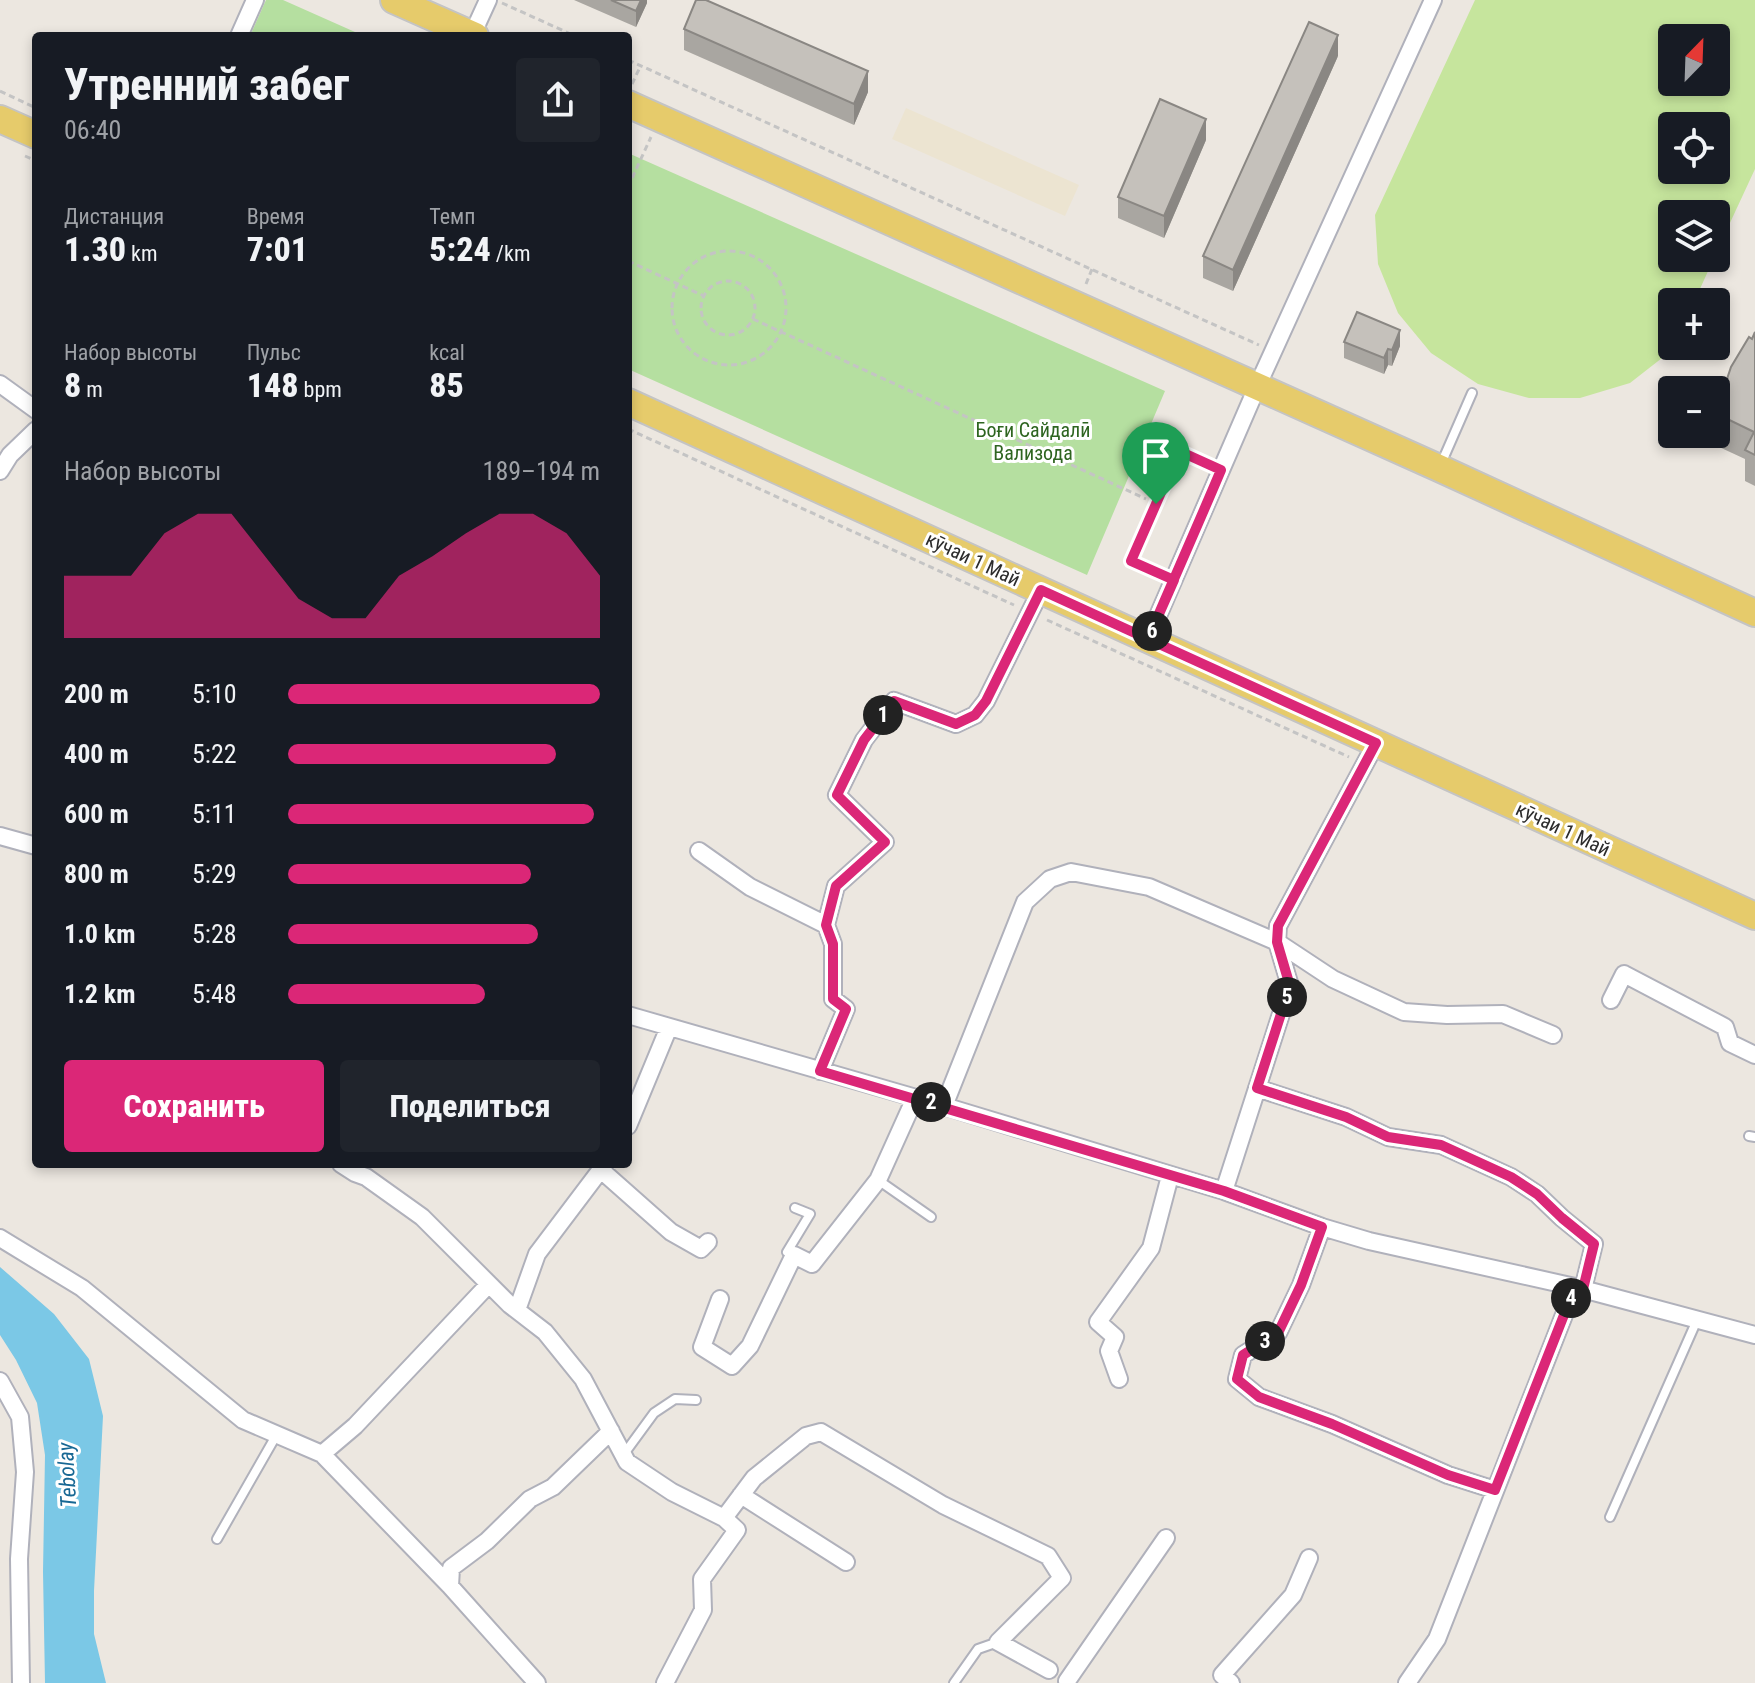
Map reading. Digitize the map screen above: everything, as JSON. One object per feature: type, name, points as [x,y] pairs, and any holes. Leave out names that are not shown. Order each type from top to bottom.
[{"type":"main road","points":[[394,0],[467,32]]},
{"type":"main road","points":[[632,106],[1755,613]]},
{"type":"main road","points":[[0,119],[32,133]]},
{"type":"main road","name":"кӯчаи 1 Май","points":[[632,404],[1035,601],[1148,639],[1370,754],[1755,916]]},
{"type":"street","points":[[241,32],[255,0]]},
{"type":"street","points":[[475,32],[488,0]]},
{"type":"street","points":[[1148,639],[1257,387],[1433,0]]},
{"type":"street","points":[[0,384],[32,407]]},
{"type":"street","points":[[0,471],[10,455],[32,434]]},
{"type":"street","points":[[820,1071],[846,1009],[833,999],[833,944],[826,925],[836,886],[885,842],[837,795],[864,740],[894,701],[956,724],[975,715],[986,701],[1035,601]]},
{"type":"street","points":[[1224,1191],[1290,986],[1277,942],[1278,926],[1370,754]]},
{"type":"street","points":[[0,836],[32,845]]},
{"type":"street","points":[[699,851],[750,887],[826,925]]},
{"type":"street","points":[[944,1106],[1025,902],[1050,879],[1071,872],[1149,887],[1277,942],[1333,979],[1404,1012],[1503,1014],[1553,1035]]},
{"type":"street","points":[[1611,1000],[1624,974],[1725,1027],[1730,1043],[1755,1055]]},
{"type":"street","points":[[632,1016],[1224,1191],[1369,1241],[1579,1288],[1755,1335]]},
{"type":"street","points":[[632,1116],[669,1027]]},
{"type":"street","points":[[1257,1088],[1346,1117],[1388,1137],[1441,1145],[1511,1177],[1537,1194],[1594,1244],[1437,1639],[1407,1683]]},
{"type":"street","points":[[720,1299],[702,1347],[732,1366],[750,1346],[794,1255],[812,1264],[878,1180],[915,1098]]},
{"type":"street","points":[[347,1168],[366,1177],[422,1217],[489,1284],[545,1332],[583,1379],[627,1462],[672,1492],[724,1518],[737,1530],[702,1579],[703,1610],[665,1683]]},
{"type":"street","points":[[517,1310],[537,1254],[602,1168]]},
{"type":"street","points":[[604,1168],[671,1232],[701,1249],[708,1242]]},
{"type":"street","points":[[1119,1379],[1109,1351],[1115,1337],[1098,1322],[1151,1248],[1170,1176]]},
{"type":"street","points":[[1322,1227],[1301,1285],[1278,1333],[1243,1355],[1237,1379],[1259,1397],[1332,1424],[1448,1475],[1495,1490]]},
{"type":"street","points":[[0,1238],[82,1288],[243,1420],[322,1454],[450,1586],[537,1683]]},
{"type":"street","points":[[322,1454],[355,1426],[489,1284]]},
{"type":"street","points":[[0,1381],[20,1417],[25,1472],[19,1559],[21,1683]]},
{"type":"street","points":[[450,1586],[451,1568],[487,1541],[530,1499],[553,1487],[611,1431]]},
{"type":"street","points":[[724,1518],[754,1478],[806,1436],[821,1432],[943,1505],[1048,1556],[1062,1578],[998,1642],[1044,1677],[1069,1682],[1166,1538]]},
{"type":"street","points":[[741,1495],[846,1562]]},
{"type":"street","points":[[1231,1683],[1222,1675],[1293,1595],[1309,1558]]},
{"type":"lane","points":[[1439,468],[1472,393]]},
{"type":"lane","points":[[1174,580],[1131,561],[1179,451],[1221,470]]},
{"type":"lane","points":[[878,1180],[931,1217]]},
{"type":"lane","points":[[794,1255],[787,1252],[810,1214],[795,1208]]},
{"type":"lane","points":[[1610,1517],[1698,1320]]},
{"type":"lane","points":[[623,1454],[654,1413],[675,1399],[696,1400]]},
{"type":"lane","points":[[217,1539],[278,1433]]},
{"type":"lane","points":[[954,1683],[978,1649],[998,1642]]},
{"type":"path","points":[[495,0],[566,32]]},
{"type":"path","points":[[632,62],[1274,351]]},
{"type":"path","points":[[632,85],[641,65]]},
{"type":"path","points":[[0,91],[32,106]]},
{"type":"path","points":[[632,178],[659,119]]},
{"type":"path","points":[[728,251],[753,256],[764,263],[780,282],[786,307],[781,332],[755,359],[730,365],[705,360],[685,344],[673,321],[673,296],[677,284],[692,264],[715,253],[728,251]]},
{"type":"path","points":[[632,263],[704,296]]},
{"type":"path","points":[[723,281],[740,283],[755,302],[753,319],[734,334],[717,332],[705,321],[701,305],[704,296],[708,289],[723,281]]},
{"type":"path","points":[[753,319],[1156,504]]},
{"type":"path","points":[[632,431],[1035,601],[1370,754]]},
{"type":"shaded area","points":[[906,108],[1079,185],[1065,216],[892,139]]},
{"type":"green space","points":[[266,0],[283,0],[355,32],[252,32]]},
{"type":"green space","points":[[1475,0],[1755,0],[1755,169],[1730,223],[1730,200],[1658,200],[1658,272],[1708,272],[1700,288],[1658,288],[1659,360],[1630,383],[1580,398],[1529,398],[1478,384],[1431,353],[1398,313],[1378,264],[1375,215]]},
{"type":"green space","name":"Боғи Сайдалӣ Вализода","points":[[632,155],[1165,391],[1087,575],[632,371]]},
{"type":"water","name":"Tebolay","points":[[0,1267],[54,1314],[89,1359],[103,1416],[94,1634],[106,1683],[45,1683],[45,1455],[37,1403],[0,1335]]},
{"type":"building","points":[[611,0],[641,0],[636,11]]},
{"type":"building","points":[[696,0],[706,0],[868,71],[854,104],[684,29]]},
{"type":"building","points":[[1309,22],[1338,35],[1233,270],[1203,256]]},
{"type":"building","points":[[1160,99],[1206,119],[1164,216],[1118,197]]},
{"type":"building","points":[[1357,312],[1400,330],[1392,350],[1388,349],[1384,358],[1344,342]]},
{"type":"building","points":[[1755,332],[1755,455],[1745,450],[1754,432],[1730,420],[1728,376],[1749,337],[1752,339]]},
{"type":"route","points":[[1156,504],[1131,561],[1174,580],[1148,639],[1041,590],[986,701],[975,715],[956,724],[894,701],[864,740],[837,795],[885,842],[836,886],[826,925],[833,944],[833,999],[846,1009],[820,1071],[1224,1191],[1322,1227],[1301,1285],[1278,1333],[1243,1355],[1237,1379],[1259,1397],[1332,1424],[1448,1475],[1495,1490],[1575,1287],[1583,1289],[1594,1244],[1537,1194],[1511,1177],[1441,1145],[1388,1137],[1346,1117],[1257,1088],[1290,986],[1277,942],[1278,926],[1376,743],[1148,639],[1157,620],[1221,470],[1179,451],[1156,504]]}]
